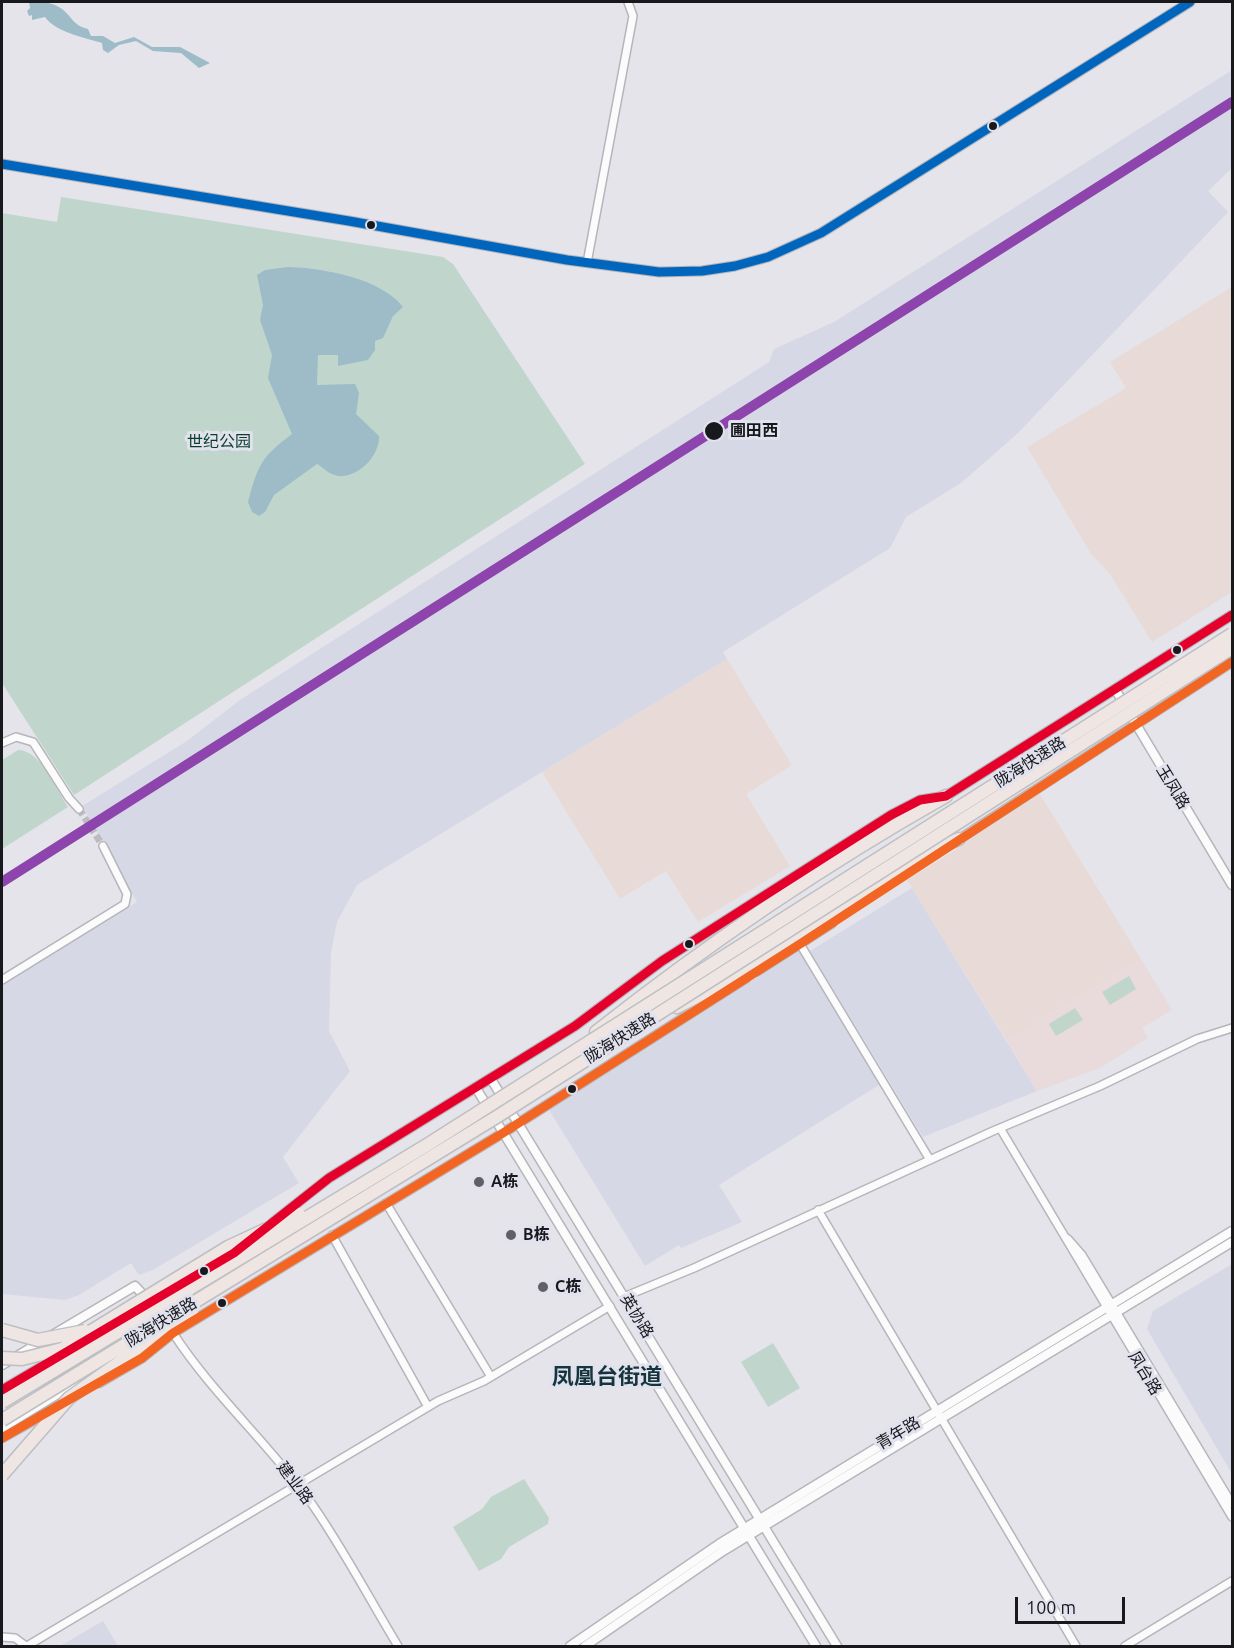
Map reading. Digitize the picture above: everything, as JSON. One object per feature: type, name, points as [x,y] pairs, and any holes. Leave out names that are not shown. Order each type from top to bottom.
[{"type":"highway","name":"陇海快速路","points":[[2,1402],[347,1193],[562,1059],[1233,634]]},
{"type":"highway","name":"陇海快速路","points":[[2,1420],[625,1035],[1233,648]]},
{"type":"highway","points":[[562,1059],[663,979],[909,817],[946,796]]},
{"type":"highway","points":[[625,1035],[736,977],[933,851],[959,839]]},
{"type":"highway","points":[[2,1358],[22,1359],[49,1354],[103,1325],[243,1239],[347,1193]]},
{"type":"highway","points":[[2,1474],[51,1414],[78,1389],[129,1358],[237,1276]]},
{"type":"highway","points":[[2,1330],[26,1339],[38,1340],[60,1338],[103,1325]]},
{"type":"highway","points":[[2,1396],[2,1430]]},
{"type":"highway","points":[[2,1482],[10,1464]]},
{"type":"street","points":[[587,263],[633,16],[628,2]]},
{"type":"street","points":[[2,164],[587,263],[659,272],[735,266],[777,253],[821,233],[1190,2]]},
{"type":"street","points":[[2,1390],[234,1253],[329,1178],[575,1026],[663,961],[891,815],[920,800],[946,796],[1233,615]]},
{"type":"street","points":[[2,1438],[142,1358],[173,1333],[503,1132],[800,944],[1233,662]]},
{"type":"street","name":"玉凤路","points":[[1114,689],[1233,885]]},
{"type":"street","points":[[2,743],[16,737],[33,742],[69,798],[79,809]]},
{"type":"street","points":[[2,980],[124,904],[127,894],[103,846]]},
{"type":"street","points":[[800,944],[930,1160]]},
{"type":"street","points":[[626,1296],[694,1268],[999,1128],[1100,1086],[1197,1039],[1233,1028]]},
{"type":"street","name":"英协路","points":[[491,1078],[626,1296],[837,1647]]},
{"type":"street","name":"英协路","points":[[476,1088],[816,1647]]},
{"type":"street","name":"凤台路","points":[[999,1128],[1059,1228],[1082,1255],[1111,1310],[1233,1517]]},
{"type":"street","points":[[386,1203],[491,1377]]},
{"type":"street","points":[[818,1210],[1076,1647]]},
{"type":"street","name":"青年路","points":[[570,1647],[747,1531],[1111,1310],[1233,1232]]},
{"type":"street","points":[[332,1235],[428,1407]]},
{"type":"street","name":"青年路","points":[[1111,1310],[1233,1242]]},
{"type":"street","points":[[2,1365],[135,1286],[150,1303]]},
{"type":"street","points":[[2,1636],[15,1638],[26,1647],[428,1407],[491,1377],[610,1306]]},
{"type":"street","name":"凤台路","points":[[1111,1310],[1233,1504]]},
{"type":"street","points":[[2,1430],[126,1353],[173,1333]]},
{"type":"street","name":"建业路","points":[[173,1333],[193,1365],[298,1485],[398,1647]]},
{"type":"street","name":"青年路","points":[[585,1647],[747,1531]]},
{"type":"street","points":[[1125,1647],[1233,1581]]},
{"type":"shaded area","points":[[1232,70],[1232,168],[1208,191],[1228,212],[1018,433],[961,483],[906,517],[890,548],[723,652],[727,659],[357,885],[337,922],[331,953],[329,1031],[350,1071],[283,1157],[299,1183],[153,1270],[139,1275],[131,1263],[79,1295],[65,1300],[2,1294],[2,985],[137,902],[82,806],[187,741],[240,700],[769,362],[774,349],[834,322]]},
{"type":"shaded area","points":[[1232,287],[1232,592],[1152,642],[1110,574],[1091,554],[1027,447],[1126,388],[1110,362]]},
{"type":"shaded area","points":[[727,659],[792,765],[746,794],[790,866],[698,922],[666,871],[620,899],[542,772]]},
{"type":"shaded area","points":[[1038,791],[1141,959],[1007,1041],[907,880],[967,843],[964,838]]},
{"type":"shaded area","points":[[912,888],[1037,1091],[923,1137],[810,951]]},
{"type":"shaded area","points":[[799,948],[882,1083],[719,1185],[742,1222],[681,1248],[679,1245],[645,1266],[546,1105]]},
{"type":"shaded area","points":[[1141,959],[1172,1010],[1142,1028],[1148,1038],[1100,1068],[1037,1091],[1007,1041]]},
{"type":"shaded area","points":[[1232,1264],[1232,1474],[1147,1329],[1153,1311]]},
{"type":"shaded area","points":[[103,1621],[118,1646],[60,1646]]},
{"type":"green space","name":"世纪公园","points":[[61,197],[443,257],[453,264],[585,464],[74,795],[2,683],[2,213],[57,222]]},
{"type":"green space","points":[[18,750],[27,752],[41,764],[68,807],[2,849],[2,760]]},
{"type":"green space","points":[[1129,976],[1136,989],[1110,1005],[1102,992]]},
{"type":"green space","points":[[1075,1008],[1083,1020],[1056,1036],[1049,1024]]},
{"type":"green space","points":[[773,1343],[800,1388],[768,1407],[741,1362]]},
{"type":"green space","points":[[524,1479],[549,1518],[548,1524],[509,1547],[501,1559],[479,1571],[453,1527],[482,1509],[491,1497]]},
{"type":"water","points":[[29,2],[46,2],[58,7],[76,23],[88,29],[91,36],[103,36],[115,43],[134,37],[152,47],[180,47],[210,63],[199,68],[181,53],[153,51],[136,41],[119,45],[108,53],[103,50],[102,43],[56,27],[45,17],[32,20],[32,15],[29,16],[27,11],[30,8]]},
{"type":"water","points":[[288,267],[350,276],[381,289],[403,307],[393,316],[383,338],[375,341],[375,350],[368,360],[338,366],[338,355],[318,355],[317,385],[355,384],[359,393],[356,414],[379,436],[372,458],[360,469],[346,476],[331,474],[317,464],[274,495],[265,512],[259,516],[252,512],[248,502],[258,470],[273,449],[292,434],[268,378],[272,355],[260,320],[263,305],[257,275],[265,270]]},
{"type":"tunnel","points":[[79,809],[103,846]]},
{"type":"railway","points":[[2,882],[1232,102]]},
{"type":"transit line","points":[[2,164],[349,221],[567,260],[659,272],[702,271],[735,266],[768,257],[821,233],[1190,2]]},
{"type":"transit line","points":[[2,882],[1232,102]]},
{"type":"transit line","points":[[2,1390],[234,1253],[329,1178],[575,1026],[662,961],[891,815],[920,800],[946,796],[1232,615]]},
{"type":"transit line","points":[[2,1438],[142,1358],[173,1333],[503,1133],[800,944],[1232,662]]},
{"type":"place","name":"圃田西","points":[[714,431]]},
{"type":"place","name":"A栋","points":[[479,1182]]},
{"type":"place","name":"B栋","points":[[511,1235]]},
{"type":"place","name":"C栋","points":[[543,1287]]},
{"type":"district","name":"凤凰台街道","points":[[607,1377]]}]
